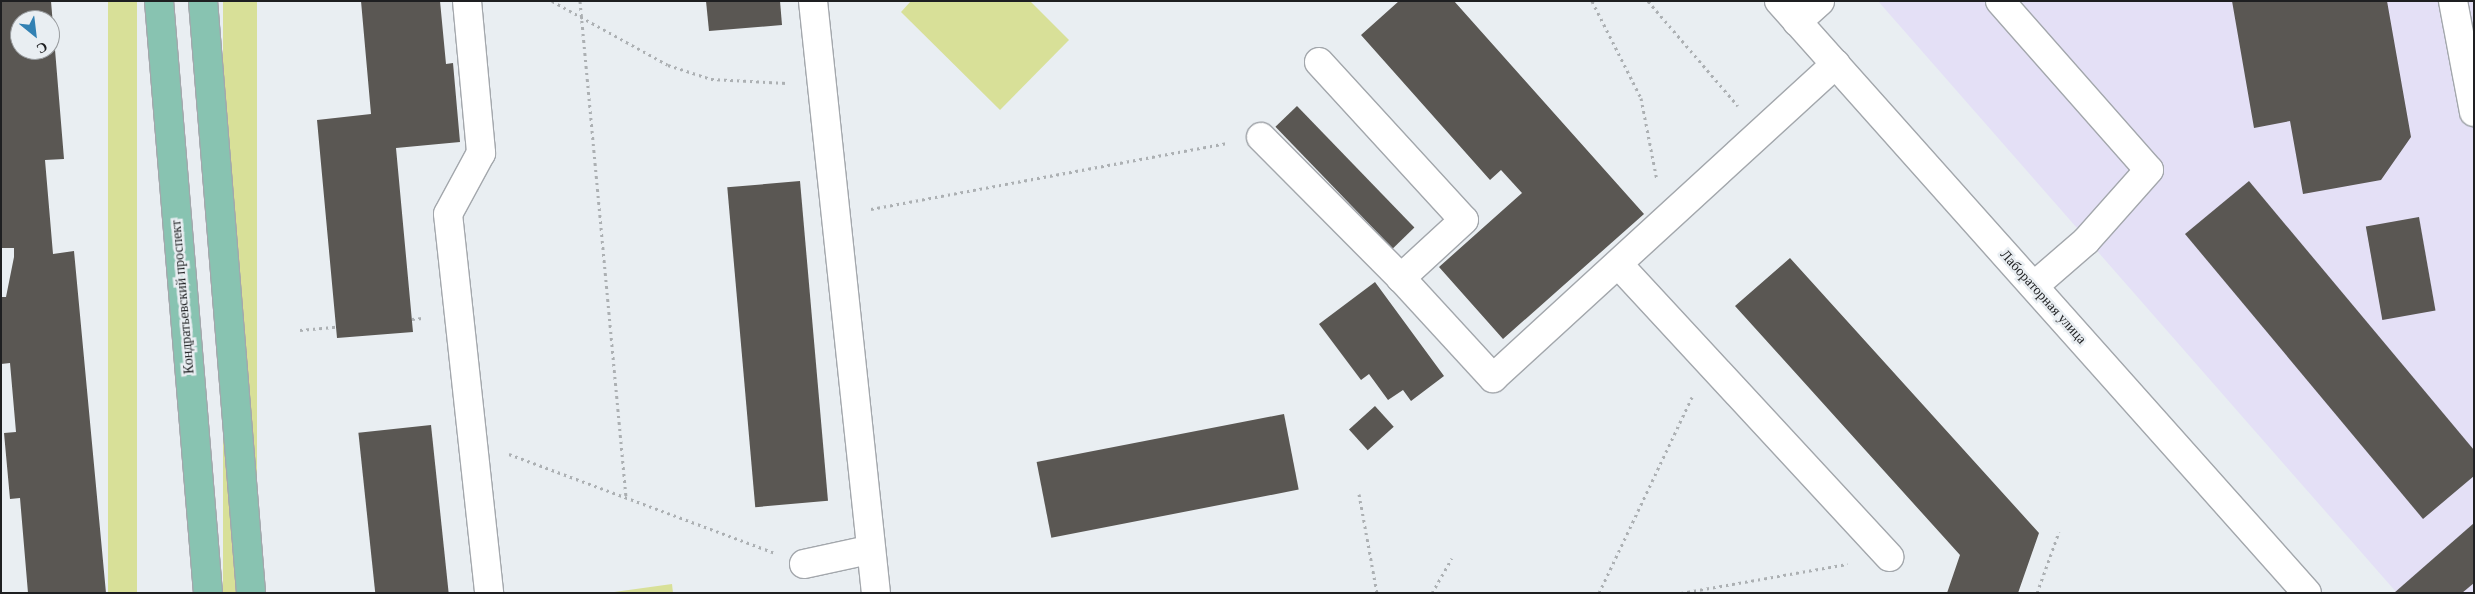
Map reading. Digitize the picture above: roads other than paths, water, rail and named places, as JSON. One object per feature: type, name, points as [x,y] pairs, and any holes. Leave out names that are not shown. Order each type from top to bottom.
[{"type":"main road","name":"Кондратьевский проспект","points":[[159,1],[208,593]]},
{"type":"main road","points":[[203,1],[251,593]]},
{"type":"street","points":[[467,1],[481,154],[448,214],[489,593]]},
{"type":"street","points":[[813,1],[869,550],[876,593]]},
{"type":"street","name":"Лабораторная улица","points":[[1779,1],[2307,593]]},
{"type":"street","points":[[1797,22],[1820,1]]},
{"type":"street","points":[[2000,1],[2149,170],[2086,241],[2034,286]]},
{"type":"street","points":[[2453,1],[2474,112]]},
{"type":"street","points":[[1319,62],[1464,220],[1401,278]]},
{"type":"street","points":[[1261,136],[1401,278],[1493,378],[1665,223],[1836,64]]},
{"type":"street","points":[[1619,265],[1889,557]]},
{"type":"street","points":[[804,564],[869,550]]}]
